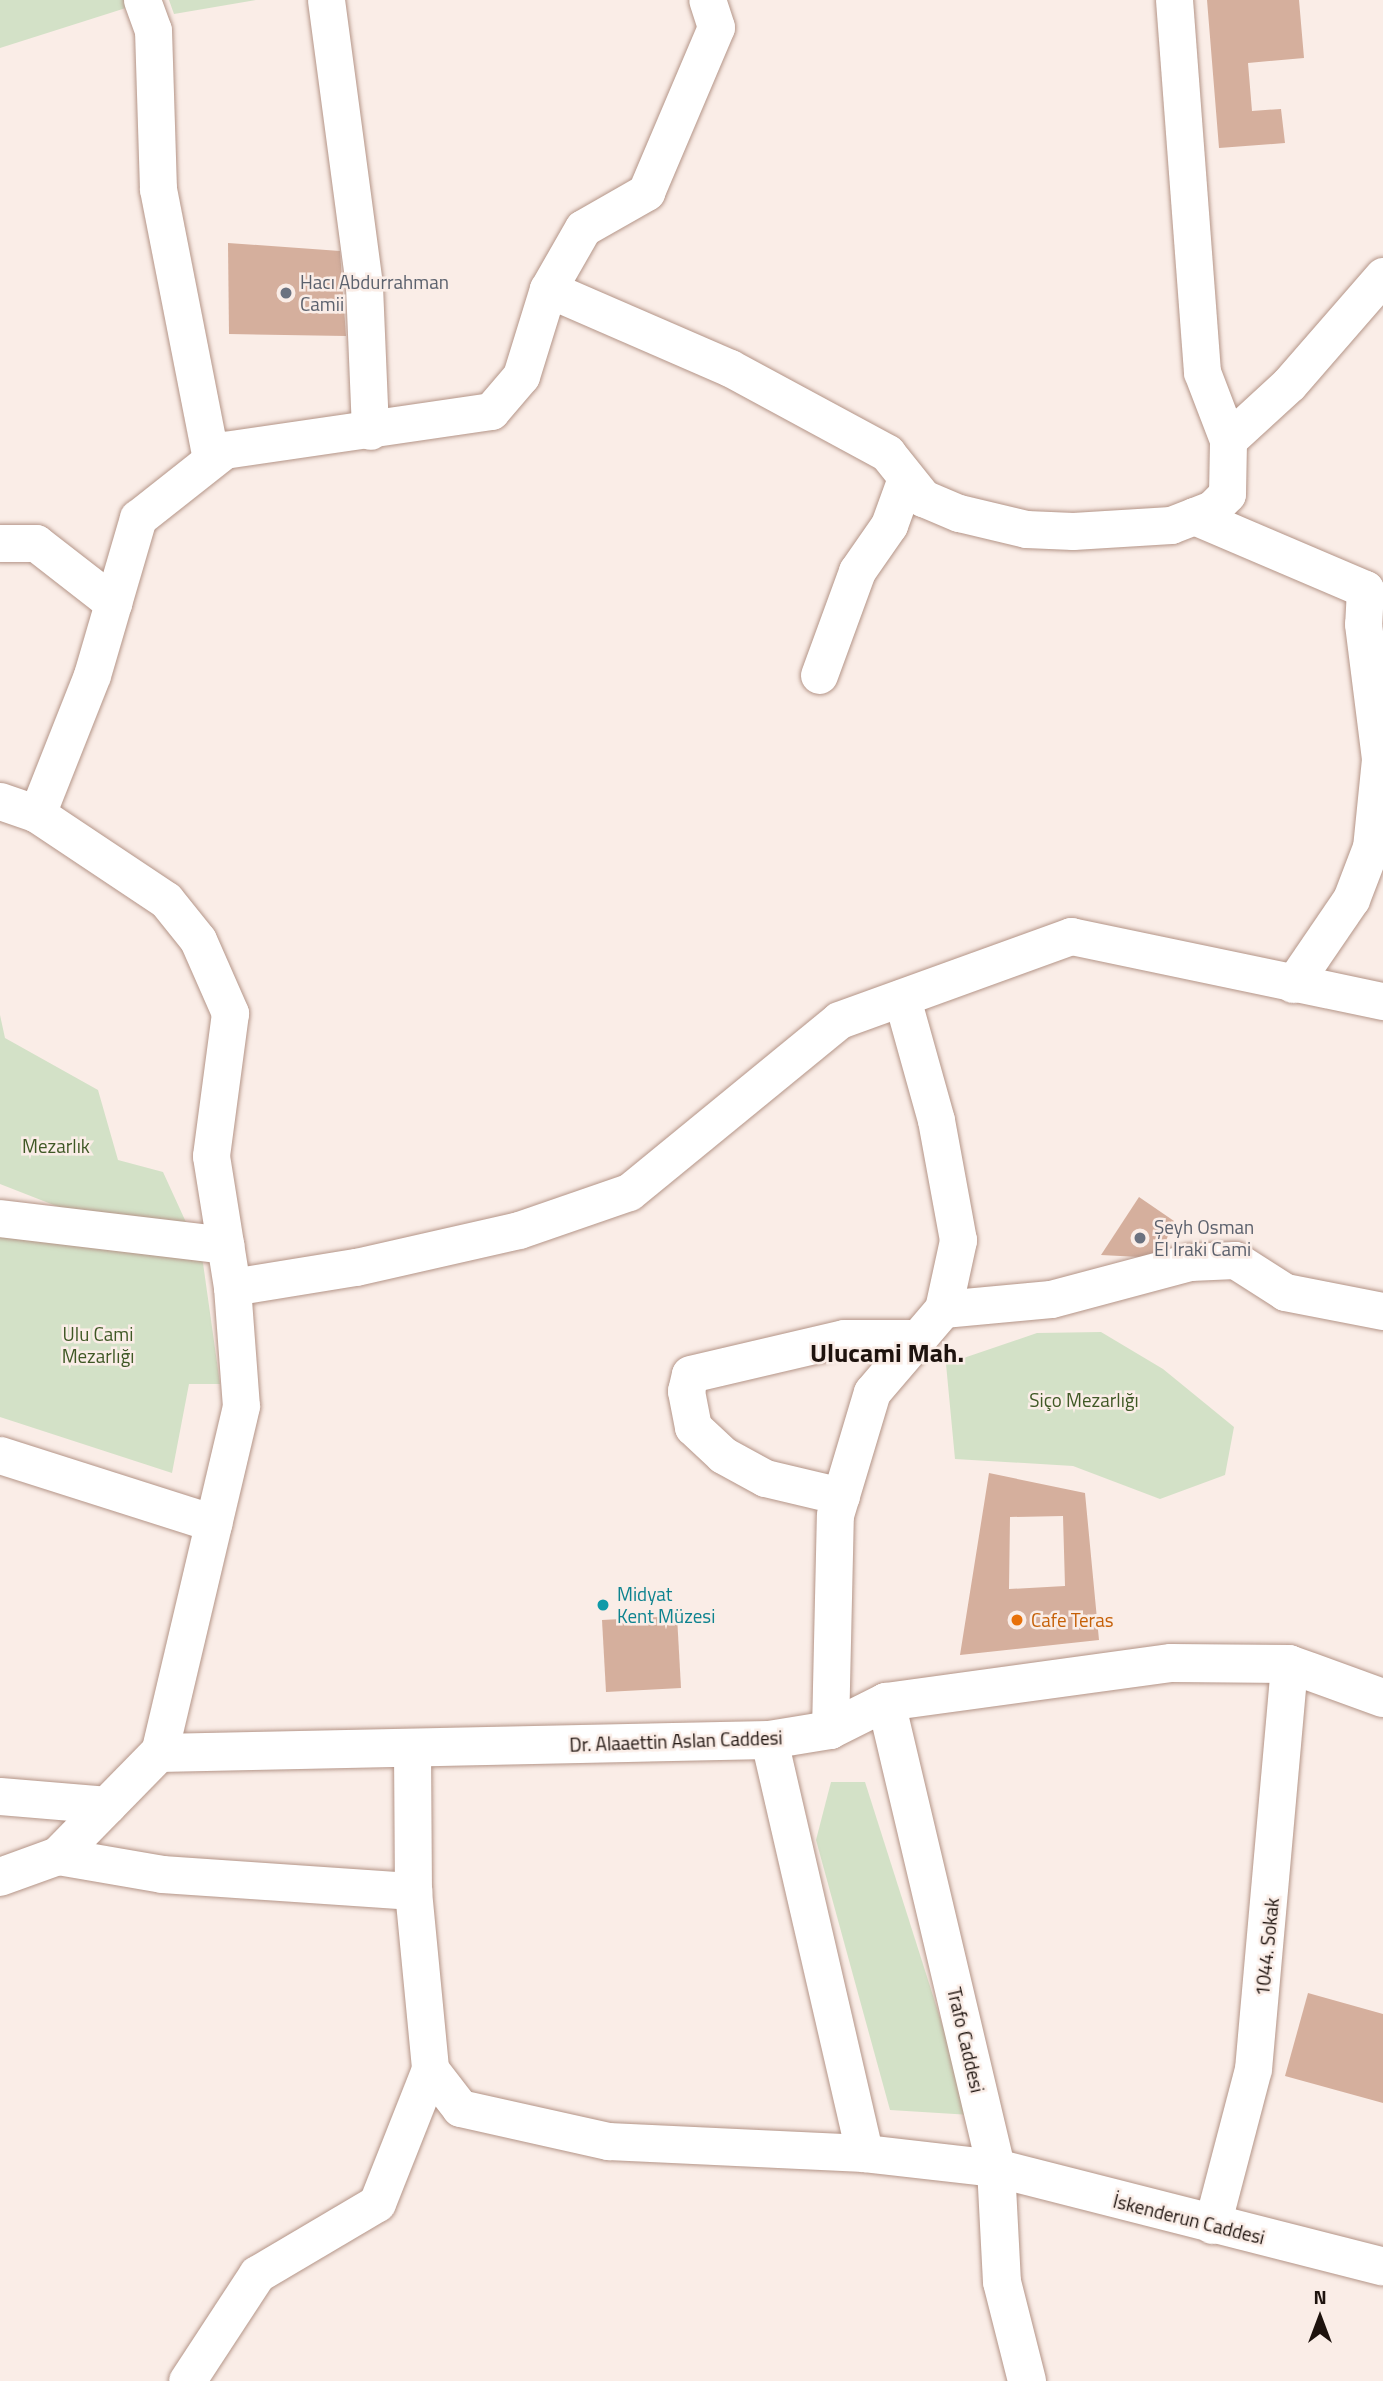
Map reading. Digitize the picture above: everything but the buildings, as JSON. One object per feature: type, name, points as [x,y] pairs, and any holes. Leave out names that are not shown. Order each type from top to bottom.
[{"type":"street","points":[[142,0],[153,30],[158,188],[211,458]]},
{"type":"street","points":[[326,0],[364,286],[370,431]]},
{"type":"street","points":[[37,814],[113,603],[138,518],[224,450],[370,431],[491,411],[522,376],[548,289],[583,228],[646,192],[716,27],[707,0]]},
{"type":"street","points":[[548,289],[730,368],[887,453],[923,498],[1026,530],[1171,525],[1194,516],[1227,494],[1228,440],[1202,372],[1174,0]]},
{"type":"street","points":[[1228,440],[1289,384],[1383,276]]},
{"type":"street","points":[[820,676],[857,571],[889,525],[906,478]]},
{"type":"street","points":[[1194,516],[1365,589],[1363,624],[1380,759],[1371,846],[1351,899],[1293,984]]},
{"type":"street","points":[[0,543],[36,543],[113,603]]},
{"type":"street","points":[[0,801],[37,814],[166,900],[198,940],[230,1013],[211,1156],[232,1287],[240,1406],[159,1753],[58,1856],[0,1877]]},
{"type":"street","points":[[232,1287],[356,1267],[519,1230],[629,1192],[838,1020],[1071,936],[1383,1001]]},
{"type":"street","points":[[830,1730],[841,1496],[872,1392],[914,1338],[943,1309],[958,1240],[936,1119],[902,998]]},
{"type":"street","points":[[0,1217],[225,1245]]},
{"type":"street","points":[[943,1309],[1051,1299],[1190,1262],[1235,1261],[1285,1292],[1383,1311]]},
{"type":"street","points":[[841,1496],[765,1478],[723,1455],[693,1427],[686,1391],[690,1374],[844,1338],[914,1338]]},
{"type":"street","points":[[0,1455],[213,1523]]},
{"type":"street","name":"Dr. Alaaettin Aslan Caddesi","points":[[159,1753],[412,1750],[769,1740],[830,1730],[886,1702],[1171,1663],[1289,1664],[1383,1698]]},
{"type":"street","name":"1044. Sokak","points":[[1212,2225],[1253,2069],[1289,1664]]},
{"type":"street","name":"Trafo Caddesi","points":[[886,1702],[996,2168],[1002,2282],[1027,2381]]},
{"type":"street","points":[[769,1740],[864,2153]]},
{"type":"street","points":[[187,2381],[257,2274],[377,2203],[430,2069],[413,1891],[412,1750]]},
{"type":"street","points":[[0,1796],[108,1805]]},
{"type":"street","points":[[58,1856],[162,1874],[413,1891]]},
{"type":"street","points":[[430,2069],[460,2108],[608,2141],[864,2153],[996,2168]]},
{"type":"street","name":"İskenderun Caddesi","points":[[996,2168],[1383,2267]]},
{"type":"green space","points":[[0,0],[125,0],[129,7],[0,48]]},
{"type":"green space","points":[[169,0],[256,0],[174,14]]},
{"type":"green space","name":"Mezarlık","points":[[0,1015],[5,1038],[98,1090],[118,1160],[163,1172],[190,1231],[69,1211],[0,1184]]},
{"type":"green space","name":"Ulu Cami Mezarlığı","points":[[0,1237],[202,1256],[220,1384],[189,1384],[172,1473],[0,1417]]},
{"type":"green space","name":"Siço Mezarlığı","points":[[1101,1332],[1163,1369],[1234,1427],[1225,1475],[1160,1499],[1073,1466],[955,1459],[946,1364],[1037,1333]]},
{"type":"green space","points":[[831,1782],[865,1782],[971,2115],[890,2110],[816,1840]]},
{"type":"place","name":"Hacı Abdurrahman Camii","points":[[286,293]]},
{"type":"place","name":"Şeyh Osman El Iraki Cami","points":[[1140,1238]]},
{"type":"place","name":"Midyat Kent Müzesi","points":[[603,1605]]},
{"type":"place","name":"Cafe Teras","points":[[1017,1620]]},
{"type":"district","name":"Ulucami Mah.","points":[[887,1353]]}]
